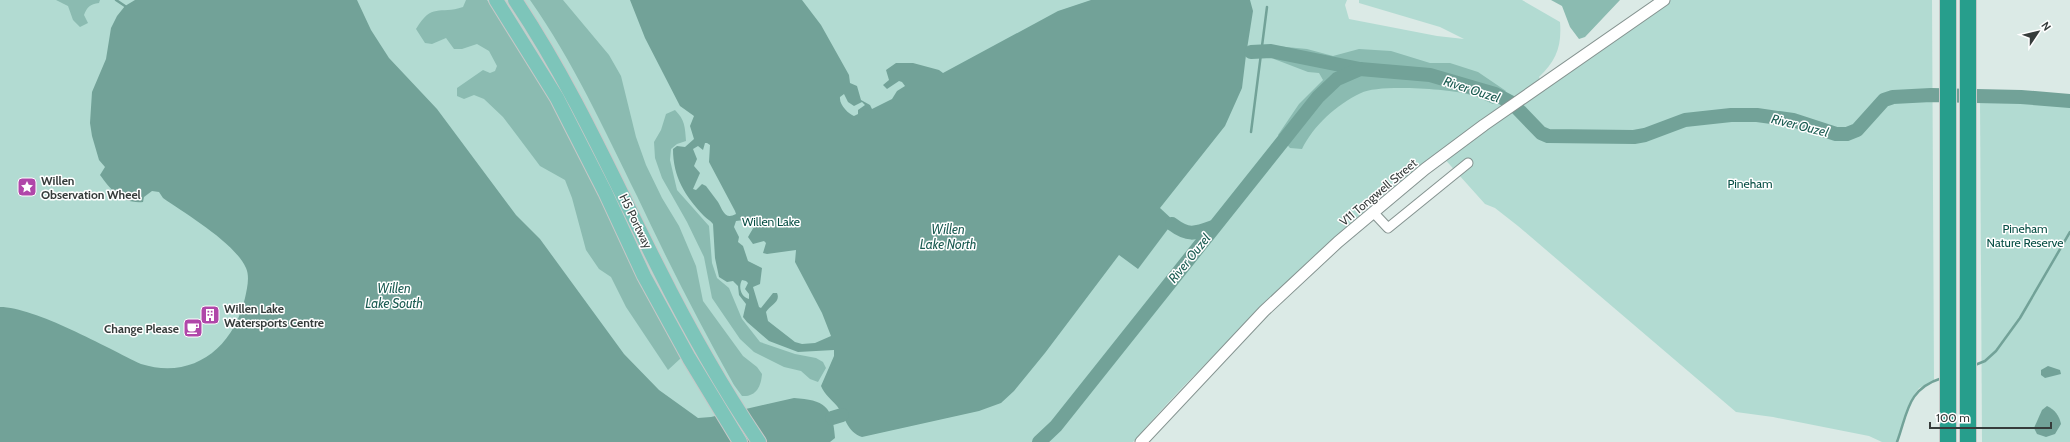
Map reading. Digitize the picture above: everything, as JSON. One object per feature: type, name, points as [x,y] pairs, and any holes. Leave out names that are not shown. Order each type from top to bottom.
[{"type":"highway","points":[[1948,0],[1948,442]]},
{"type":"highway","points":[[1968,0],[1968,442]]},
{"type":"main road","name":"H5 Portway","points":[[496,0],[557,98],[605,192],[644,276],[704,383],[740,442]]},
{"type":"main road","name":"H5 Portway","points":[[514,0],[582,112],[659,270],[717,374],[759,442]]},
{"type":"street","name":"V11 Tongwell Street","points":[[1142,442],[1264,311],[1327,252],[1373,212],[1425,169],[1542,84],[1664,0]]},
{"type":"street","points":[[1373,212],[1388,228],[1468,163]]},
{"type":"green space","name":"Willen Lake","points":[[0,0],[1347,0],[1345,5],[1349,19],[1437,36],[1464,39],[1440,27],[1359,3],[1359,0],[1522,0],[1560,22],[1559,46],[1554,59],[1539,77],[1542,84],[1664,0],[1932,0],[1934,381],[1919,388],[1913,397],[1897,442],[1882,442],[1869,436],[1773,417],[1736,412],[1518,226],[1495,208],[1485,204],[1442,156],[1408,176],[1376,201],[1222,347],[1133,442],[0,442]]},
{"type":"green space","name":"Pineham Nature Reserve","points":[[1980,97],[2070,101],[2070,442],[1982,442]]},
{"type":"shaded area","points":[[56,0],[100,0],[99,3],[93,4],[88,8],[84,15],[88,23],[80,27],[73,20],[68,6]]},
{"type":"shaded area","points":[[466,0],[487,0],[515,42],[567,130],[681,358],[668,370],[626,307],[611,277],[599,269],[586,250],[572,198],[565,180],[540,166],[503,117],[484,99],[474,95],[464,99],[457,96],[457,88],[483,70],[490,73],[495,71],[497,66],[489,51],[477,44],[462,49],[454,49],[446,38],[432,44],[425,43],[416,29],[427,15],[432,12],[463,7]]},
{"type":"shaded area","points":[[530,0],[563,0],[609,55],[621,76],[636,137],[646,165],[662,198],[679,226],[696,266],[703,301],[743,356],[757,367],[762,374],[759,387],[751,395],[742,396],[734,385],[660,244],[574,71],[546,23]]},
{"type":"shaded area","points":[[1551,0],[1620,0],[1585,37],[1579,39],[1570,27],[1562,6]]},
{"type":"shaded area","points":[[1276,46],[1307,49],[1333,56],[1359,49],[1391,51],[1430,63],[1450,63],[1478,72],[1506,91],[1493,104],[1470,95],[1444,90],[1397,88],[1370,90],[1361,93],[1343,103],[1327,116],[1319,124],[1302,149],[1290,148],[1278,135],[1299,104],[1323,80],[1319,73],[1308,72],[1274,59],[1272,55]]},
{"type":"shaded area","points":[[675,110],[681,117],[684,124],[686,141],[677,144],[671,149],[670,160],[677,190],[709,226],[712,263],[717,278],[729,288],[742,319],[760,342],[795,354],[816,358],[823,362],[826,368],[818,382],[810,379],[801,371],[784,367],[754,352],[740,339],[712,298],[704,257],[687,222],[662,178],[655,158],[654,142],[661,130],[666,114]]},
{"type":"water","name":"Willen Lake South","points":[[135,0],[357,0],[371,30],[389,58],[437,109],[516,215],[540,239],[624,354],[659,390],[698,418],[711,417],[794,398],[813,401],[820,403],[829,412],[834,427],[835,438],[830,442],[0,442],[0,307],[15,309],[51,321],[141,364],[160,368],[177,368],[193,364],[208,356],[220,346],[231,332],[239,316],[245,298],[248,279],[246,268],[240,258],[221,239],[163,198],[159,192],[152,191],[144,197],[143,202],[129,201],[113,191],[100,175],[105,167],[99,160],[92,136],[90,123],[92,92],[106,59],[111,28],[117,16],[125,6]]},
{"type":"water","name":"Willen Lake North","points":[[630,0],[802,0],[821,25],[849,75],[850,83],[857,86],[861,100],[870,105],[872,109],[892,99],[897,91],[905,86],[899,81],[887,89],[883,85],[889,80],[886,70],[896,63],[913,63],[939,70],[943,73],[1058,11],[1091,0],[1250,0],[1253,11],[1247,49],[1251,52],[1246,55],[1242,88],[1225,126],[1160,208],[1174,221],[1138,269],[1119,255],[1045,353],[1014,391],[1001,403],[979,411],[862,437],[853,432],[837,406],[821,386],[834,356],[834,350],[798,352],[769,341],[743,317],[746,304],[739,295],[738,286],[733,281],[727,282],[719,277],[715,258],[713,224],[691,201],[681,186],[675,168],[673,149],[677,146],[685,147],[694,139],[690,126],[694,116],[680,106],[645,38]],"holes":[[[844,94],[848,102],[854,106],[862,102],[865,105],[858,110],[858,114],[854,116],[843,106],[840,97]],[[705,143],[710,145],[709,162],[735,211],[736,214],[732,216],[725,214],[706,186],[702,184],[696,190],[693,189],[700,173],[694,166],[697,159],[693,149],[698,146],[703,150]],[[744,220],[755,225],[748,237],[753,244],[764,241],[766,243],[763,253],[767,254],[796,250],[795,262],[822,313],[831,336],[815,343],[802,344],[795,342],[768,321],[766,312],[778,299],[778,296],[777,293],[773,293],[761,308],[759,307],[753,287],[760,284],[762,268],[748,261],[743,246],[738,242],[739,237],[734,227],[736,221]],[[742,280],[748,283],[745,289],[749,294],[749,299],[742,294],[740,289]]]},
{"type":"water","points":[[2048,366],[2060,370],[2061,374],[2045,378],[2041,375],[2041,370]]},
{"type":"water","points":[[2047,406],[2056,413],[2061,424],[2055,434],[2046,437],[2037,434],[2034,428],[2042,410]]},
{"type":"waterway","points":[[116,0],[125,6]]},
{"type":"waterway","points":[[1251,132],[1267,7]]},
{"type":"waterway","points":[[1251,52],[1271,51],[1360,69]]},
{"type":"waterway","name":"River Ouzel","points":[[1039,442],[1056,426],[1318,97],[1337,79],[1360,69],[1430,75],[1495,94],[1512,103],[1541,133],[1548,136],[1634,137],[1645,135],[1685,120],[1731,115],[1757,115],[1793,120],[1836,134],[1847,134],[1857,130],[1884,100],[1893,97],[1931,95],[2021,97],[2070,101]]},
{"type":"waterway","points":[[1172,224],[1182,231],[1191,233],[1213,227]]},
{"type":"waterway","points":[[1975,365],[1985,361],[1996,351],[2020,318],[2070,232]]},
{"type":"waterway","points":[[1897,442],[1910,403],[1915,395],[1922,388],[1942,378]]},
{"type":"waterway","points":[[832,418],[842,415]]},
{"type":"place","name":"Willen Observation Wheel","points":[[27,187]]},
{"type":"place","name":"Willen Lake Watersports Centre","points":[[210,315]]},
{"type":"place","name":"Change Please","points":[[193,328]]},
{"type":"park label","name":"Pineham","points":[[1750,183]]}]
